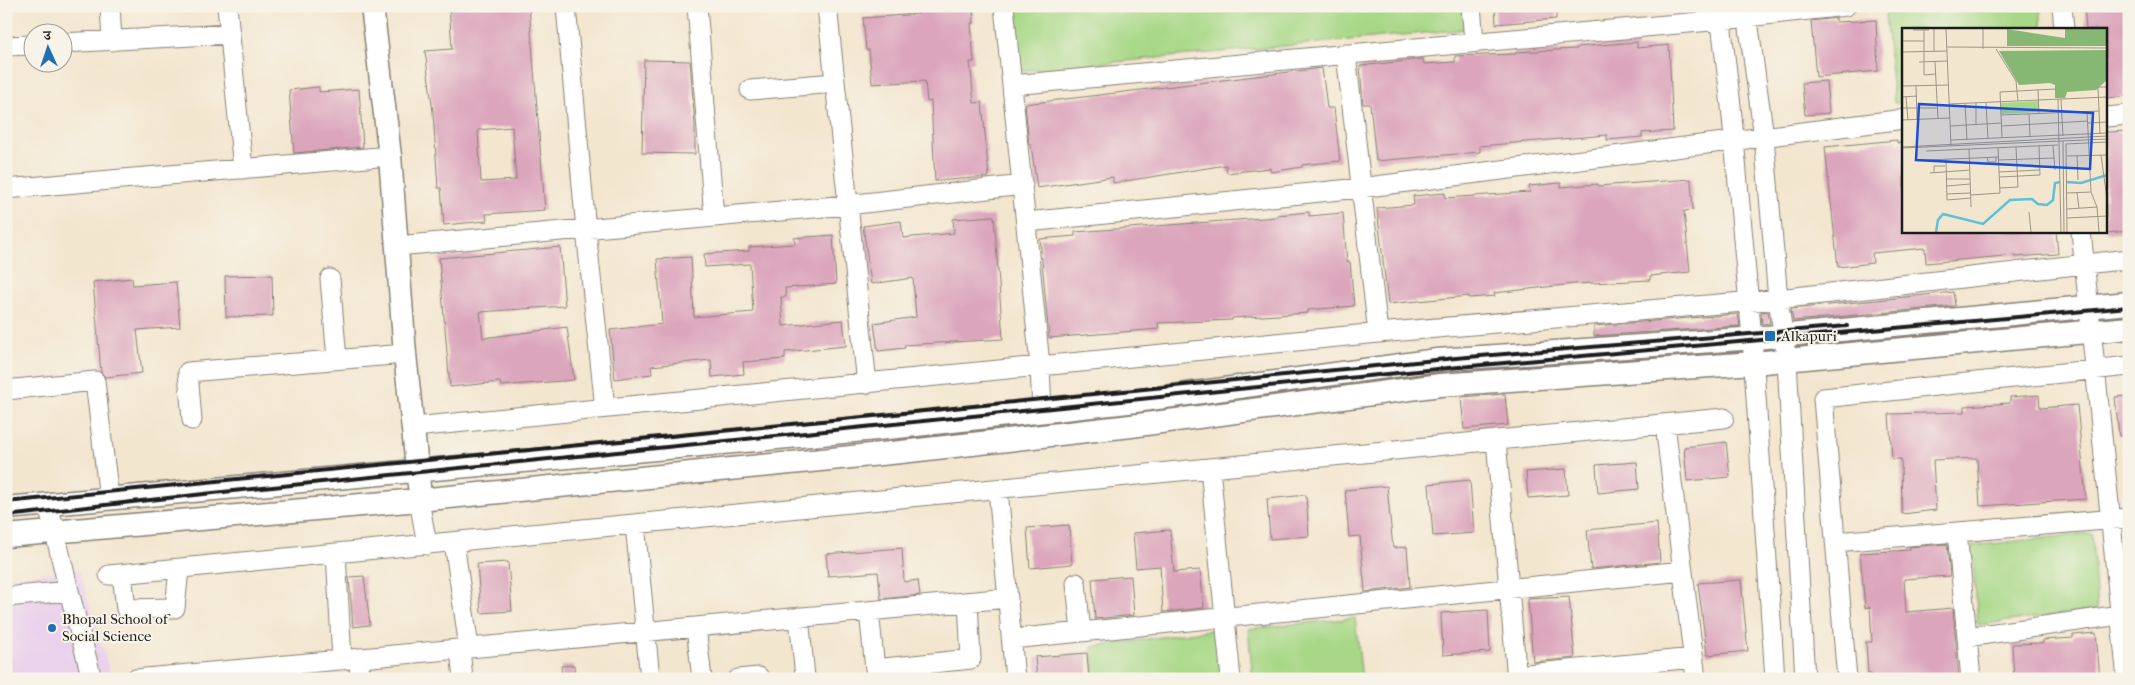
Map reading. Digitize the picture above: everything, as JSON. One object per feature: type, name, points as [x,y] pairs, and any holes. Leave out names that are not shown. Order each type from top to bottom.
[{"type":"main road","points":[[372,6],[390,156],[405,354],[419,471],[419,500]]},
{"type":"main road","points":[[6,508],[879,428],[1128,402],[1437,360],[1783,336],[2129,303]]},
{"type":"main road","points":[[6,536],[419,500],[1131,426],[1440,385],[1786,361],[2129,328]]},
{"type":"street","points":[[110,6],[112,41]]},
{"type":"street","points":[[227,6],[243,170]]},
{"type":"street","points":[[566,6],[586,230],[605,408]]},
{"type":"street","points":[[697,6],[714,217]]},
{"type":"street","points":[[827,6],[867,384]]},
{"type":"street","points":[[1004,6],[1040,366],[1042,411]]},
{"type":"street","points":[[1471,6],[1474,41]]},
{"type":"street","points":[[1012,85],[1474,41],[1720,13],[1846,6]]},
{"type":"street","points":[[2062,6],[2064,28]]},
{"type":"street","points":[[1747,12],[1764,137],[1778,299],[1786,361],[1805,679]]},
{"type":"street","points":[[1720,13],[1752,338],[1775,679]]},
{"type":"street","points":[[72,43],[230,34]]},
{"type":"street","points":[[6,46],[22,45]]},
{"type":"street","points":[[1346,54],[1378,333]]},
{"type":"street","points":[[750,90],[835,83]]},
{"type":"street","points":[[2108,117],[2129,115]]},
{"type":"street","points":[[1026,222],[1360,188],[1902,119]]},
{"type":"street","points":[[6,188],[243,170],[390,156]]},
{"type":"street","points":[[397,246],[586,230],[1023,185]]},
{"type":"street","points":[[2080,232],[2095,370],[2120,519],[2120,615],[2127,679]]},
{"type":"street","points":[[414,427],[1378,333],[1778,299],[2129,259]]},
{"type":"street","points":[[330,279],[337,359]]},
{"type":"street","points":[[192,420],[188,372],[405,354]]},
{"type":"street","points":[[1847,679],[1823,398],[2129,366]]},
{"type":"street","points":[[6,390],[95,381],[109,499]]},
{"type":"street","points":[[179,569],[175,608],[126,609],[116,575],[1724,418]]},
{"type":"street","points":[[1665,424],[1696,679]]},
{"type":"street","points":[[1496,440],[1517,677],[1694,658]]},
{"type":"street","points":[[1210,468],[1231,679]]},
{"type":"street","points":[[998,489],[1015,679]]},
{"type":"street","points":[[419,500],[427,544]]},
{"type":"street","points":[[48,504],[53,532],[92,679]]},
{"type":"street","points":[[1835,542],[2120,519]]},
{"type":"street","points":[[635,524],[650,679]]},
{"type":"street","points":[[1957,532],[1971,679]]},
{"type":"street","points":[[454,542],[464,648],[462,679]]},
{"type":"street","points":[[336,553],[350,659],[360,679]]},
{"type":"street","points":[[1012,639],[1683,571]]},
{"type":"street","points":[[1076,583],[1081,632]]},
{"type":"street","points":[[6,597],[69,591]]},
{"type":"street","points":[[135,678],[1008,598]]},
{"type":"street","points":[[869,611],[875,669],[971,659],[968,602]]},
{"type":"street","points":[[1967,637],[2120,615]]},
{"type":"street","points":[[799,617],[805,677]]},
{"type":"street","points":[[696,627],[702,679]]},
{"type":"street","points":[[738,679],[758,677]]},
{"type":"shaded area","name":"Bhopal School of Social Science","points":[[79,570],[112,679],[6,679],[6,577]]},
{"type":"green space","points":[[1001,6],[1465,6],[1467,29],[1008,72]]},
{"type":"green space","points":[[1943,6],[2040,6],[2042,28],[1902,28],[1902,102],[1894,103],[1885,14]]},
{"type":"green space","points":[[2092,533],[2097,610],[1978,625],[1972,546]]},
{"type":"green space","points":[[1355,618],[1362,679],[1253,679],[1248,629]]},
{"type":"green space","points":[[1217,629],[1223,679],[1095,679],[1092,647]]},
{"type":"building","points":[[449,6],[529,6],[545,210],[486,214],[487,221],[444,225],[441,188],[438,188],[433,112],[425,51],[452,49]],"holes":[[[512,127],[516,180],[481,182],[478,130]]]},
{"type":"building","points":[[919,6],[973,6],[974,23],[971,23],[974,62],[970,62],[974,103],[982,102],[989,177],[935,181],[931,101],[927,102],[925,81],[872,84],[869,50],[866,50],[863,18],[919,14]]},
{"type":"building","points":[[1495,6],[1556,6],[1556,19],[1496,24]]},
{"type":"building","points":[[2084,6],[2125,6],[2126,26],[2129,26],[2129,96],[2108,98],[2108,28],[2086,28]]},
{"type":"building","points":[[1836,18],[1836,22],[1876,20],[1878,71],[1816,77],[1811,21]]},
{"type":"building","points":[[1637,42],[1637,48],[1669,45],[1673,131],[1642,133],[1642,137],[1607,140],[1607,135],[1480,146],[1480,152],[1376,161],[1370,104],[1363,104],[1360,66],[1423,59],[1424,64],[1455,62],[1455,56],[1516,54],[1516,52],[1577,49],[1577,47]]},
{"type":"building","points":[[644,60],[690,61],[695,126],[695,154],[642,153]]},
{"type":"building","points":[[1322,68],[1327,108],[1334,108],[1340,161],[1302,165],[1302,167],[1271,172],[1270,168],[1227,173],[1226,165],[1113,183],[1113,177],[1037,188],[1031,145],[1029,145],[1025,104]]},
{"type":"building","points":[[1826,81],[1829,113],[1805,115],[1802,83]]},
{"type":"building","points":[[319,87],[319,92],[359,89],[363,147],[294,153],[289,90]]},
{"type":"building","points":[[2129,131],[2129,231],[2106,233],[2108,232],[2108,132]]},
{"type":"building","points":[[1897,140],[1897,143],[1902,142],[1902,232],[2056,232],[2058,254],[2015,257],[2015,255],[1926,263],[1925,248],[1872,253],[1873,263],[1838,267],[1825,147]]},
{"type":"building","points":[[1691,179],[1693,210],[1684,211],[1690,272],[1650,276],[1650,280],[1573,284],[1494,293],[1495,296],[1469,298],[1469,296],[1388,304],[1377,208],[1414,205],[1413,196],[1445,193],[1445,198],[1530,192],[1529,186],[1561,183],[1561,187],[1598,184],[1598,186]]},
{"type":"building","points":[[1309,212],[1309,216],[1343,213],[1347,262],[1350,262],[1354,306],[1308,310],[1308,313],[1232,318],[1232,320],[1158,323],[1159,329],[1049,338],[1040,239],[1075,236],[1075,232],[1277,217],[1277,215]]},
{"type":"building","points":[[994,216],[1003,339],[904,345],[905,348],[878,351],[874,323],[916,317],[913,278],[871,284],[863,226],[901,221],[903,238],[954,233],[953,219]]},
{"type":"building","points":[[833,235],[836,284],[785,288],[786,297],[781,297],[783,326],[843,320],[846,346],[785,352],[785,359],[743,362],[744,374],[712,377],[711,360],[651,366],[652,374],[615,379],[610,330],[662,324],[657,259],[691,257],[694,317],[753,312],[750,264],[705,267],[704,254],[749,251],[749,247],[795,244],[794,238]]},
{"type":"building","points":[[560,247],[565,306],[480,312],[483,338],[567,327],[574,380],[501,386],[500,382],[450,387],[439,258]]},
{"type":"building","points":[[272,275],[273,316],[226,317],[225,276]]},
{"type":"building","points":[[132,278],[133,285],[176,282],[180,327],[137,330],[142,373],[105,377],[101,372],[93,282]]},
{"type":"building","points":[[1953,292],[1955,306],[1793,321],[1791,309]]},
{"type":"building","points":[[1768,311],[1770,323],[1762,324],[1761,312]]},
{"type":"building","points":[[1738,314],[1740,326],[1594,336],[1594,326]]},
{"type":"building","points":[[1505,394],[1508,425],[1464,429],[1461,397]]},
{"type":"building","points":[[2039,395],[2040,408],[2077,405],[2086,499],[1980,506],[1977,458],[1933,460],[1936,510],[1902,514],[1901,459],[1892,459],[1889,414],[1965,412],[1965,406],[2010,403],[2010,397]]},
{"type":"building","points":[[2129,396],[2129,435],[2119,436],[2115,397]]},
{"type":"building","points":[[1726,442],[1730,477],[1687,481],[1684,447]]},
{"type":"building","points":[[1637,462],[1639,489],[1598,493],[1596,465]]},
{"type":"building","points":[[1566,469],[1568,495],[1528,498],[1526,472]]},
{"type":"building","points":[[1470,480],[1474,533],[1433,536],[1429,484]]},
{"type":"building","points":[[1387,486],[1393,548],[1407,547],[1410,587],[1365,592],[1360,536],[1349,537],[1345,490]]},
{"type":"building","points":[[1306,495],[1309,536],[1270,539],[1267,499]]},
{"type":"building","points":[[1657,523],[1660,562],[1591,569],[1587,530]]},
{"type":"building","points":[[1069,525],[1072,564],[1030,568],[1027,528]]},
{"type":"building","points":[[1170,530],[1174,572],[1200,570],[1204,608],[1163,612],[1160,566],[1136,568],[1133,533]]},
{"type":"building","points":[[1947,544],[1950,576],[1904,579],[1906,612],[1953,608],[1959,679],[1871,679],[1871,674],[1868,674],[1866,642],[1872,642],[1870,607],[1865,608],[1860,553],[1910,550],[1909,547]]},
{"type":"building","points":[[902,548],[904,582],[918,580],[920,595],[881,599],[878,572],[828,576],[826,554]]},
{"type":"building","points":[[508,562],[512,611],[481,613],[477,564]]},
{"type":"building","points":[[364,576],[370,625],[353,627],[349,577]]},
{"type":"building","points":[[1131,576],[1134,615],[1095,619],[1092,579]]},
{"type":"building","points":[[1741,580],[1748,651],[1707,655],[1698,583]]},
{"type":"building","points":[[1569,597],[1575,658],[1533,662],[1528,599]]},
{"type":"building","points":[[1488,610],[1490,652],[1443,655],[1441,613]]},
{"type":"building","points":[[2096,633],[2100,679],[2014,679],[2012,644],[2043,643],[2043,640],[2073,638],[2073,635]]},
{"type":"building","points":[[1087,653],[1089,679],[1037,679],[1035,657]]},
{"type":"building","points":[[574,665],[575,679],[562,679],[561,666]]},
{"type":"railway","points":[[6,516],[213,493],[1437,369],[2129,307]]},
{"type":"railway","points":[[6,502],[1456,358],[1847,326]]},
{"type":"place","name":"Alkapuri","points":[[1770,336]]},
{"type":"place","name":"Bhopal School of Social Science","points":[[52,628]]}]
